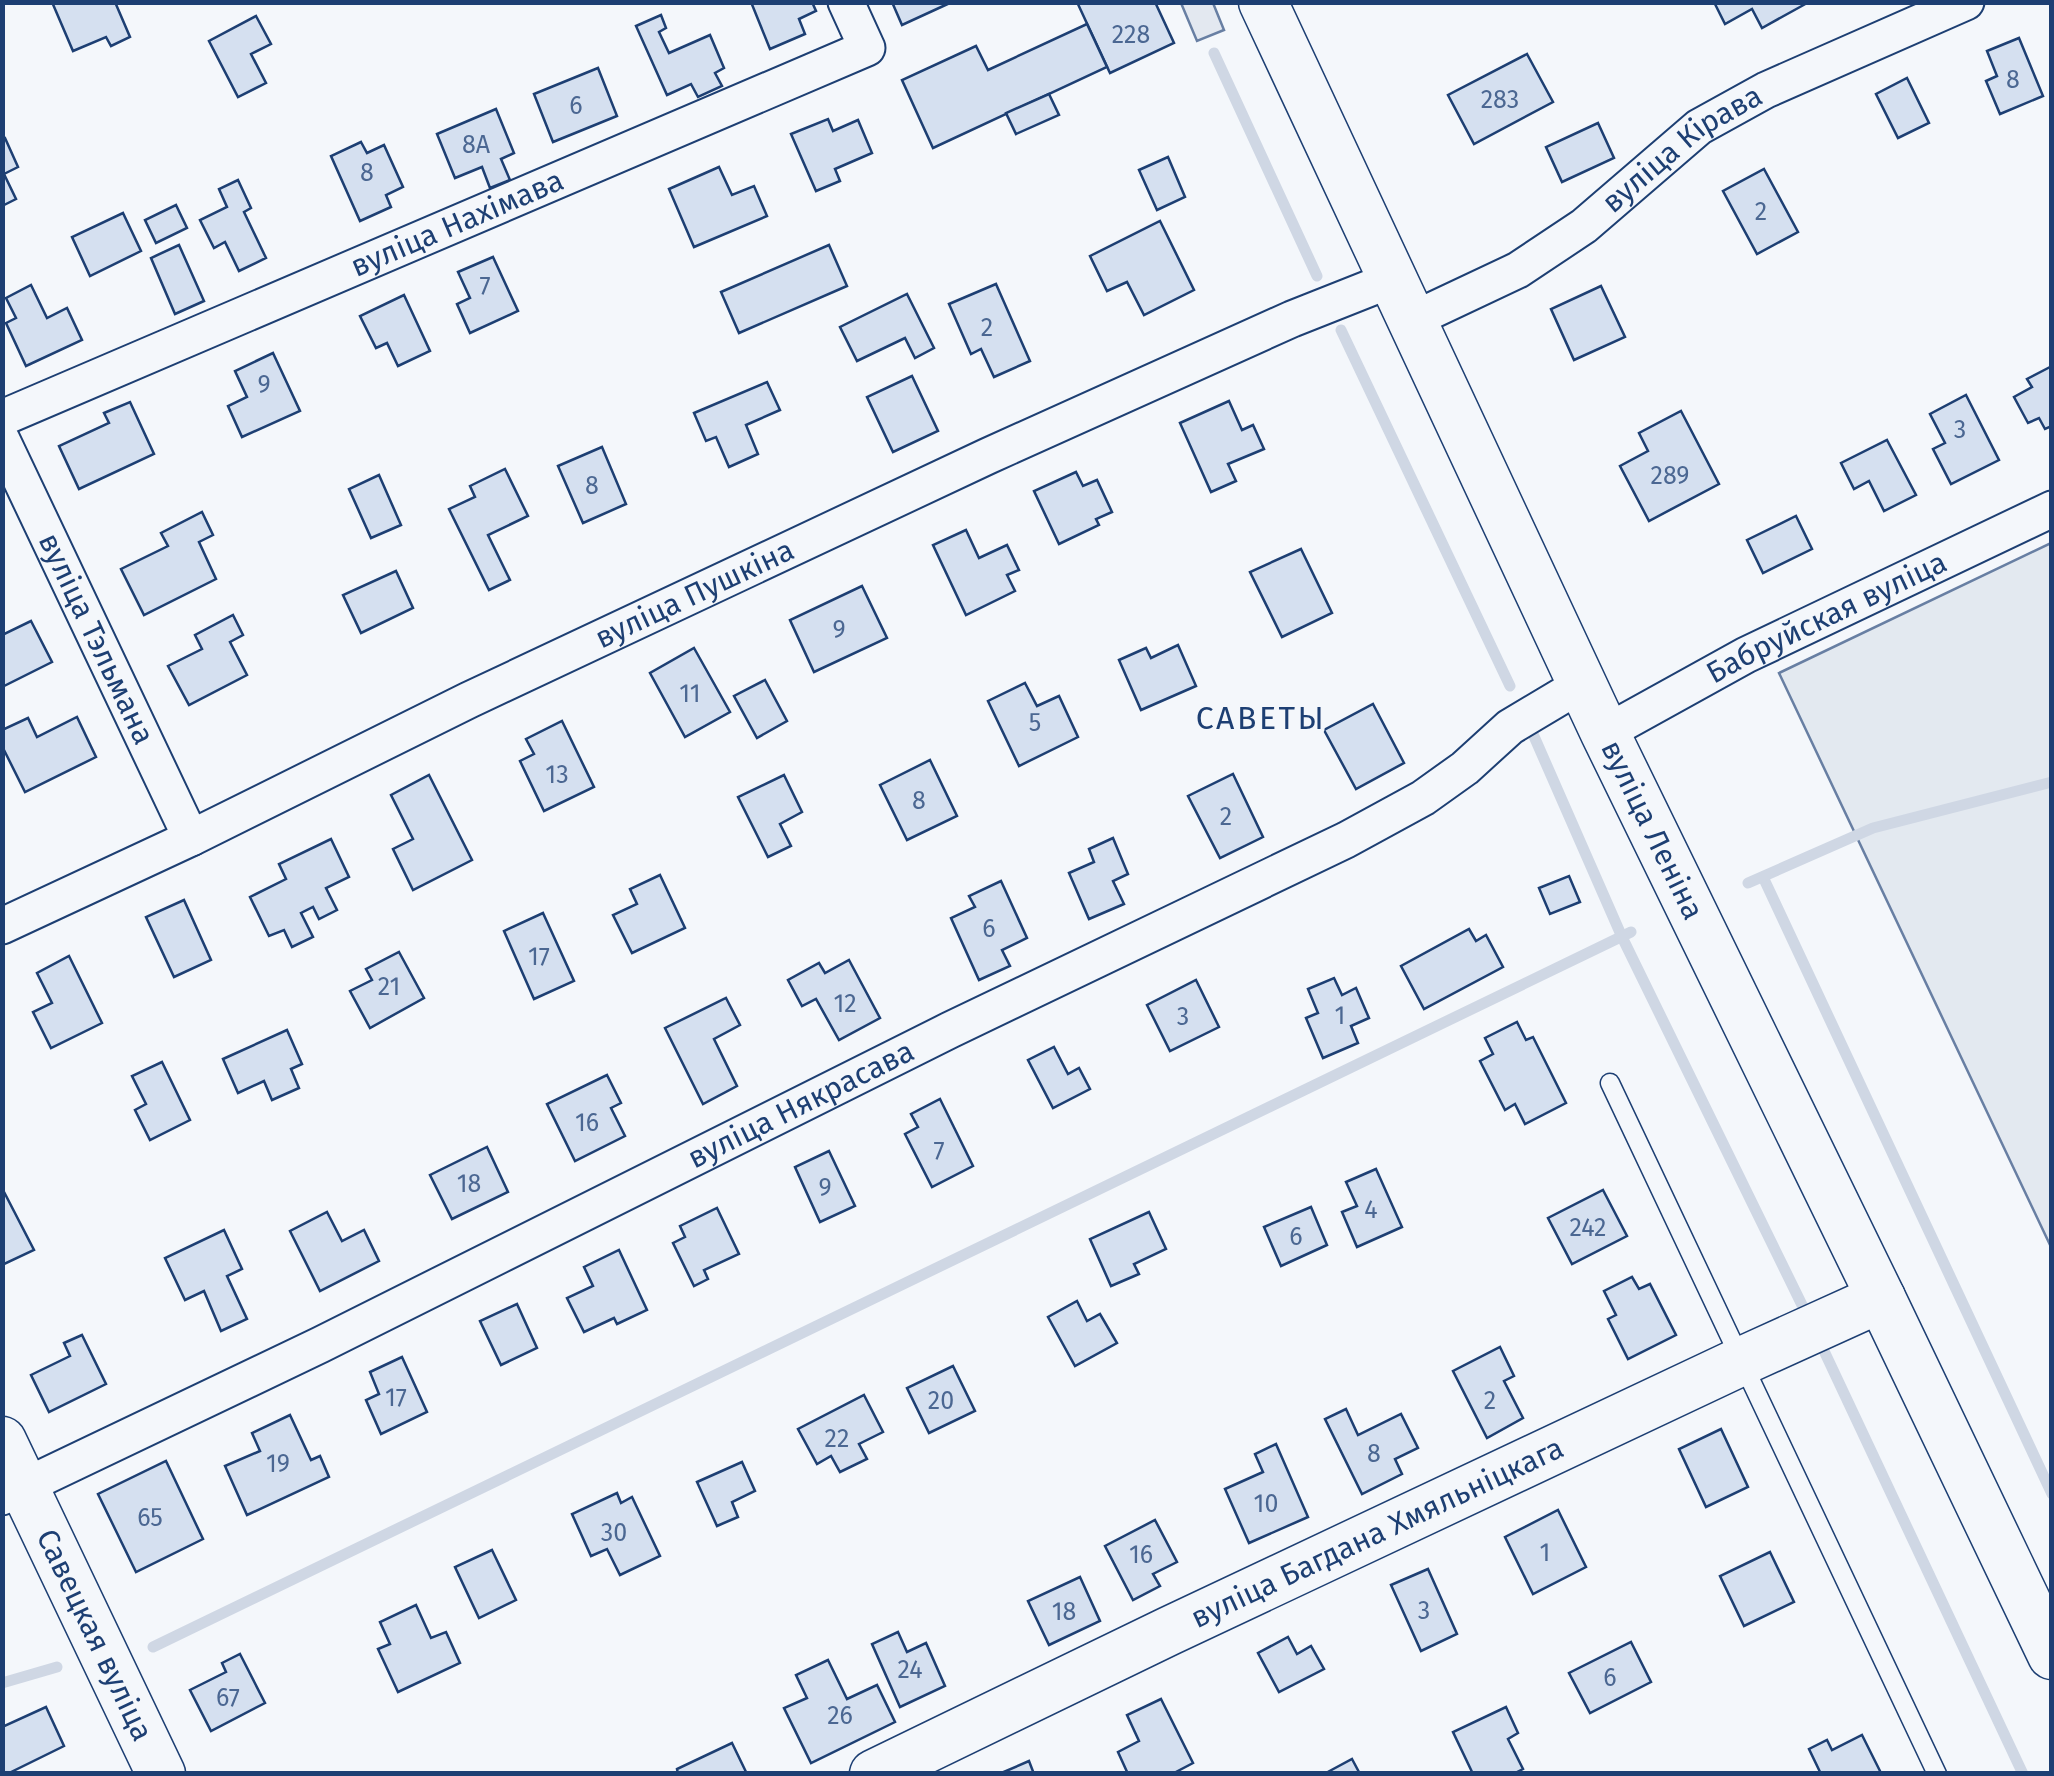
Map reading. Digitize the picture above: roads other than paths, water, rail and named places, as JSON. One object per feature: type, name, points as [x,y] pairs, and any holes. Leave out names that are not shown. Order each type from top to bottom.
[{"type":"main road","name":"вуліца Леніна","points":[[1263,2],[1605,733],[2052,1654]]},
{"type":"main road","name":"вуліца Багдана Хмяльніцкага","points":[[874,1774],[1169,1631],[1881,1298]]},
{"type":"main road","name":"Савецкая вуліца","points":[[2,1441],[14,1492],[161,1774]]},
{"type":"street","name":"вуліца Нахімава","points":[[2,418],[867,48],[846,2]]},
{"type":"street","name":"вуліца Кірава","points":[[1402,300],[1518,270],[1584,226],[1698,127],[1766,90],[1966,2]]},
{"type":"street","name":"вуліца Пушкіна","points":[[2,926],[469,700],[1292,319],[1402,300]]},
{"type":"street","name":"вуліца Тэльмана","points":[[2,440],[190,838]]},
{"type":"street","name":"Бабруйская вуліца","points":[[1605,733],[1746,654],[2052,509]]},
{"type":"street","name":"вуліца Някрасава","points":[[14,1492],[320,1345],[950,1030],[1346,840],[1423,798],[1465,768],[1510,727],[1582,684]]},
{"type":"lane","points":[[1610,1083],[1936,1774]]},
{"type":"waterway","points":[[1214,53],[1317,276]]},
{"type":"waterway","points":[[1341,330],[1510,686]]},
{"type":"waterway","points":[[1533,734],[1622,937],[1803,1307]]},
{"type":"waterway","points":[[1748,883],[1873,828],[2052,782]]},
{"type":"waterway","points":[[1763,877],[2052,1494]]},
{"type":"waterway","points":[[153,1647],[1631,932]]},
{"type":"waterway","points":[[1825,1353],[2023,1774]]},
{"type":"waterway","points":[[2,1683],[57,1667]]},
{"type":"district","name":"САВЕТЫ","points":[[1261,718]]}]
